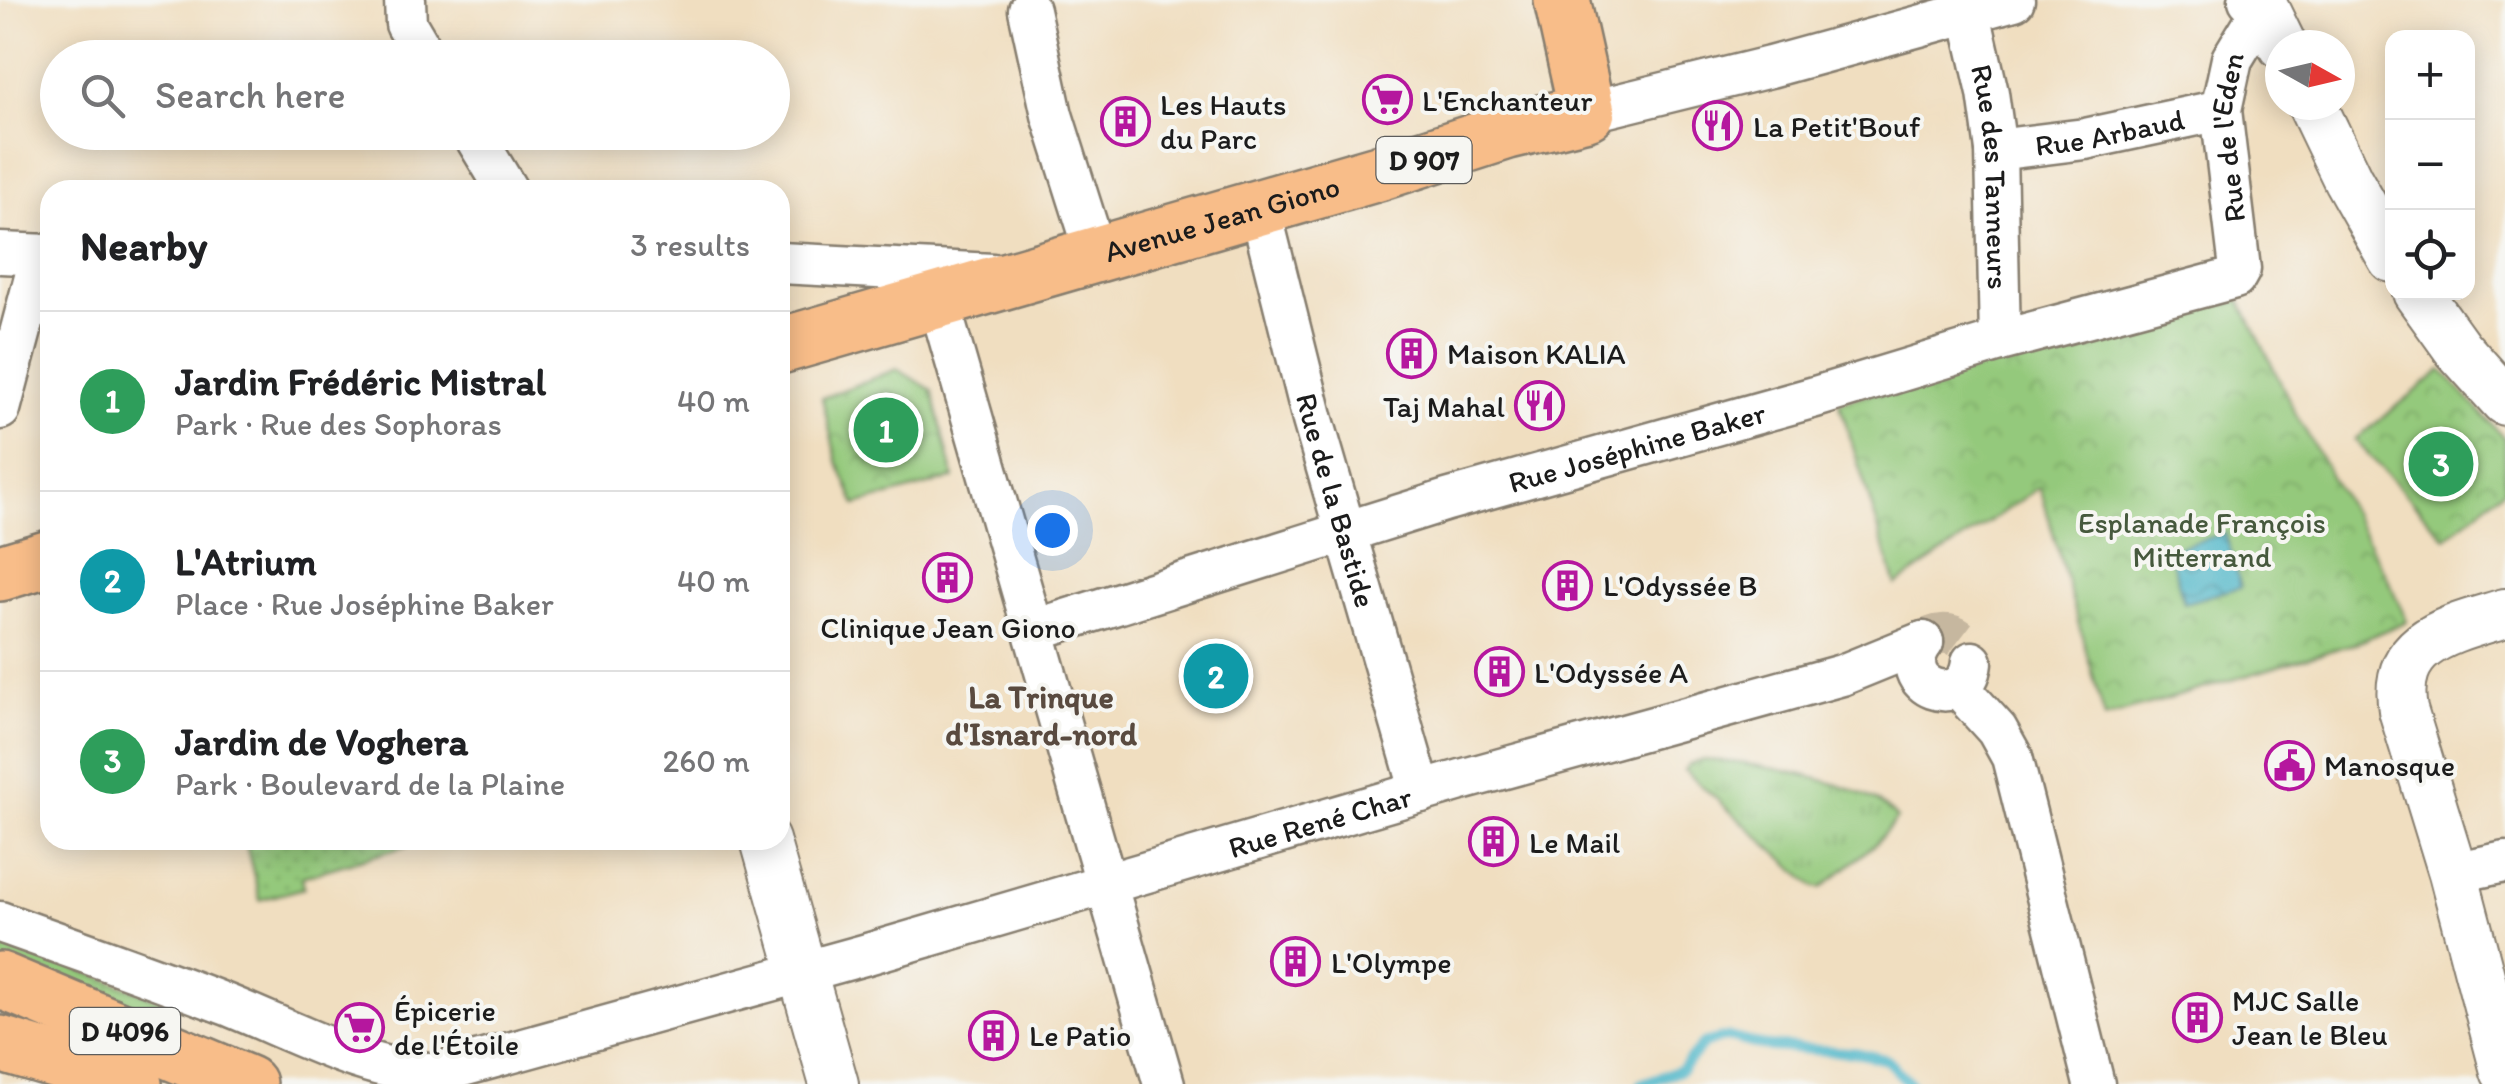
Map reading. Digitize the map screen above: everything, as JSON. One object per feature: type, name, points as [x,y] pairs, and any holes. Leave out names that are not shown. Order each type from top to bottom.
[{"type":"main road","points":[[1562,0],[1587,112]]},
{"type":"main road","name":"Avenue Jean Giono","points":[[790,343],[1260,208],[1508,131],[1587,112]]},
{"type":"main road","name":"D 4096","points":[[0,980],[248,1084]]},
{"type":"main road","name":"D 4096","points":[[0,1044],[134,1084]]},
{"type":"street","points":[[405,0],[406,24],[415,40]]},
{"type":"street","name":"Avenue Jean Giono","points":[[1587,112],[2014,0]]},
{"type":"street","points":[[1030,10],[1052,115],[1096,254]]},
{"type":"street","name":"Rue de l'Eden","points":[[2239,274],[2220,110],[2232,59],[2263,13]]},
{"type":"street","name":"Rue des Tanneurs","points":[[1970,14],[1996,150],[2000,341]]},
{"type":"street","name":"Rue Arbaud","points":[[1996,150],[2085,140],[2220,110]]},
{"type":"street","points":[[2319,120],[2385,246]]},
{"type":"street","points":[[483,150],[500,180]]},
{"type":"street","name":"Rue de la Bastide","points":[[1260,208],[1308,401],[1421,792]]},
{"type":"street","points":[[0,253],[40,255]]},
{"type":"street","points":[[790,264],[1017,276]]},
{"type":"street","points":[[0,410],[40,272]]},
{"type":"street","name":"Rue Joséphine Baker","points":[[1034,630],[1345,532],[2239,274]]},
{"type":"street","points":[[938,300],[1164,1084]]},
{"type":"street","points":[[2423,300],[2458,349],[2505,401]]},
{"type":"street","points":[[2505,613],[2470,624],[2417,650],[2407,661],[2401,678],[2403,710],[2453,873],[2505,1072]]},
{"type":"street","name":"Rue René Char","points":[[0,922],[396,1070],[437,1073],[1842,674],[1920,658],[1930,688],[1950,691],[1967,673],[2012,757],[2094,1084]]},
{"type":"street","points":[[767,850],[834,1084]]},
{"type":"street","points":[[2453,873],[2505,862]]},
{"type":"green space","name":"Esplanade François Mitterrand","points":[[2240,300],[2295,412],[2386,574],[2407,621],[2359,642],[2105,718],[2040,487],[1896,585],[1839,402],[2150,318]]},
{"type":"green space","points":[[897,369],[932,390],[954,478],[856,505],[837,461],[822,398]]},
{"type":"green space","points":[[2442,370],[2505,439],[2505,488],[2446,538],[2355,440]]},
{"type":"green space","points":[[1704,760],[1778,769],[1836,784],[1883,806],[1897,819],[1876,843],[1822,888],[1815,887],[1684,770],[1689,764]]},
{"type":"green space","points":[[248,850],[393,850],[302,877],[304,888],[260,900]]},
{"type":"green space","points":[[0,939],[176,1006],[166,1028],[0,964]]},
{"type":"water","points":[[2225,533],[2241,587],[2184,603],[2169,550]]},
{"type":"waterway","points":[[1641,1084],[1681,1070],[1704,1043],[1728,1037],[1763,1046],[1858,1053],[1887,1060],[1910,1084]]},
{"type":"tunnel","points":[[1923,642],[1939,634],[1954,636],[1966,646],[1972,662]]},
{"type":"place","name":"L'Enchanteur","points":[[1387,100]]},
{"type":"place","name":"Les Hauts du Parc","points":[[1125,121]]},
{"type":"place","name":"La Petit'Bouf","points":[[1718,126]]},
{"type":"place","name":"Maison KALIA","points":[[1412,353]]},
{"type":"place","name":"Taj Mahal","points":[[1540,406]]},
{"type":"place","name":"Jardin Frédéric Mistral","points":[[886,430]]},
{"type":"place","name":"Jardin de Voghera","points":[[2441,464]]},
{"type":"place","name":"Clinique Jean Giono","points":[[948,578]]},
{"type":"place","name":"L'Odyssée B","points":[[1568,585]]},
{"type":"place","name":"L'Odyssée A","points":[[1499,672]]},
{"type":"place","name":"L'Atrium","points":[[1216,676]]},
{"type":"place","name":"Manosque","points":[[2289,765]]},
{"type":"place","name":"Le Mail","points":[[1494,842]]},
{"type":"place","name":"L'Olympe","points":[[1296,962]]},
{"type":"place","name":"MJC Salle Jean le Bleu","points":[[2197,1017]]},
{"type":"place","name":"Épicerie de l'Étoile","points":[[359,1027]]},
{"type":"place","name":"Le Patio","points":[[994,1035]]},
{"type":"district","name":"La Trinque d'Isnard-nord","points":[[1041,716]]}]
